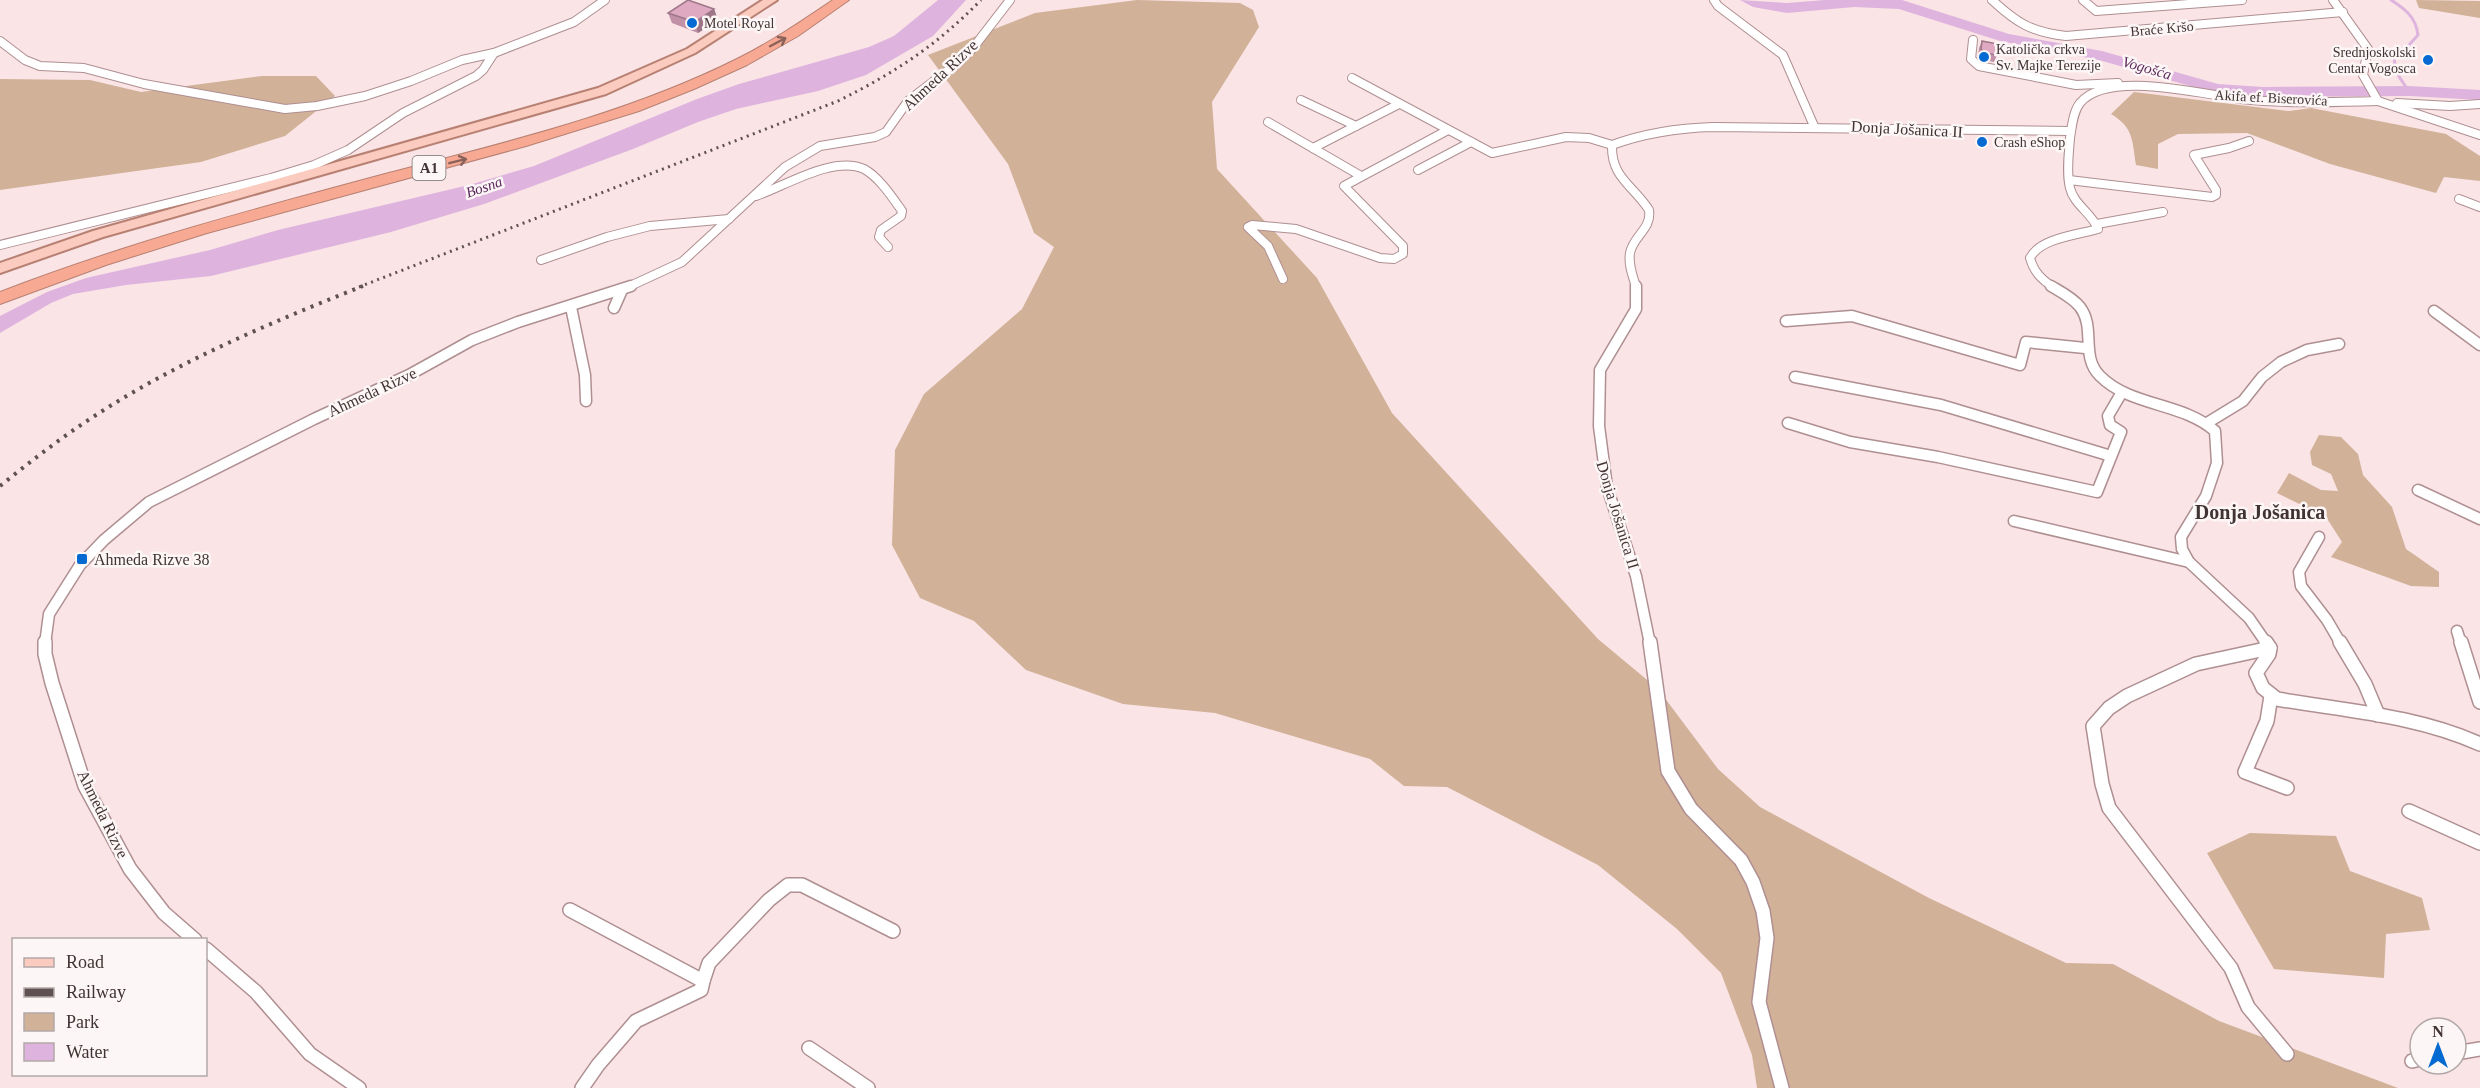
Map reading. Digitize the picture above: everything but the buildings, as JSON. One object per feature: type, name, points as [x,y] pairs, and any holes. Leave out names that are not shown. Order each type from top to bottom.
[{"type":"highway","name":"A1","points":[[0,285],[161,229],[513,132],[622,99],[736,51],[791,20],[820,0]]},
{"type":"highway","name":"A1","points":[[0,298],[111,256],[486,154],[570,129],[647,102],[751,57],[790,36],[842,0]]},
{"type":"main road","points":[[0,268],[61,245],[237,189],[602,91],[691,51],[771,0]]},
{"type":"street","points":[[0,41],[25,60],[40,66],[84,68],[144,84],[285,109],[304,109],[351,99],[410,82],[470,57],[494,53],[574,22],[605,0]]},
{"type":"street","name":"Ahmeda Rizve","points":[[194,938],[164,913],[130,869],[85,786],[45,654],[45,633],[49,614],[80,565],[104,540],[149,502],[314,419],[409,375],[472,340],[518,322],[622,290],[682,262],[785,167],[820,146],[875,137],[886,132],[908,101],[960,61],[973,48],[1010,0]]},
{"type":"street","points":[[1714,0],[1718,6],[1783,55],[1814,126]]},
{"type":"street","name":"Braće Kršo","points":[[1992,0],[2017,24],[2041,33],[2066,36],[2343,12]]},
{"type":"street","points":[[2083,0],[2096,11],[2242,0]]},
{"type":"street","points":[[2333,0],[2368,49],[2363,75],[2376,98],[2480,135]]},
{"type":"street","points":[[1973,40],[1971,59],[1979,66],[2076,85],[2122,83],[2138,86]]},
{"type":"street","points":[[0,245],[237,189],[297,171],[348,150],[403,113],[476,76],[494,53]]},
{"type":"street","points":[[1352,78],[1497,154],[1520,146],[1572,136],[1582,136],[1612,145]]},
{"type":"street","name":"Akifa ef. Biserovića","points":[[2069,180],[2071,131],[2081,103],[2091,96],[2115,88],[2138,86],[2251,99],[2376,98]]},
{"type":"street","points":[[2376,98],[2450,106],[2480,104]]},
{"type":"street","points":[[1301,100],[1356,126]]},
{"type":"street","points":[[1313,148],[1399,104]]},
{"type":"street","points":[[1268,122],[1361,176]]},
{"type":"street","name":"Donja Jošanica II","points":[[1782,1088],[1759,1002],[1767,938],[1763,911],[1754,882],[1741,860],[1691,809],[1668,771],[1643,604],[1632,555],[1611,500],[1600,453],[1598,378],[1602,360],[1636,311],[1639,298],[1629,265],[1630,250],[1650,217],[1649,208],[1616,172],[1610,155],[1612,145],[1636,136],[1665,130],[1814,126],[1967,132],[2071,131]]},
{"type":"street","points":[[1283,279],[1268,246],[1248,227],[1252,225],[1296,229],[1380,258],[1394,259],[1403,254],[1403,246],[1344,186],[1448,130]]},
{"type":"street","points":[[2249,141],[2229,148],[2194,154],[2216,190],[2216,195],[2212,197],[2069,180],[2072,197],[2097,224],[2098,229],[2039,246],[2030,258],[2035,272],[2080,307],[2085,315],[2087,332],[2085,348],[2099,375],[2122,392],[2194,417],[2207,423],[2215,431],[2217,463],[2206,496],[2181,537],[2182,549],[2189,561],[2249,618],[2270,648],[2269,654],[2256,673],[2258,682],[2271,696],[2319,707],[2433,724],[2454,730],[2480,744]]},
{"type":"street","points":[[1418,170],[1471,142]]},
{"type":"street","points":[[753,197],[769,193],[825,169],[848,165],[863,168],[902,211],[901,216],[881,230],[879,237],[888,247]]},
{"type":"street","points":[[2459,199],[2480,207]]},
{"type":"street","points":[[2097,224],[2163,212]]},
{"type":"street","points":[[542,260],[608,237],[651,226],[729,219]]},
{"type":"street","points":[[614,308],[622,290]]},
{"type":"street","points":[[571,306],[585,375],[586,401]]},
{"type":"street","points":[[2434,311],[2480,345]]},
{"type":"street","points":[[1786,321],[1851,316],[2020,365],[2026,342],[2085,348]]},
{"type":"street","points":[[2207,423],[2243,401],[2262,377],[2281,362],[2307,350],[2339,344]]},
{"type":"street","points":[[1795,377],[1941,405],[2111,456]]},
{"type":"street","points":[[1788,423],[1850,442],[1938,457],[2097,492],[2121,432],[2110,425],[2108,416],[2122,392]]},
{"type":"street","points":[[2418,490],[2480,519]]},
{"type":"street","points":[[2014,521],[2189,561]]},
{"type":"street","points":[[2319,537],[2299,572],[2301,586],[2327,620],[2365,684],[2378,715]]},
{"type":"street","points":[[2457,631],[2480,702]]},
{"type":"street","points":[[2270,648],[2196,664],[2127,696],[2109,708],[2093,726],[2102,784],[2109,808],[2232,968],[2248,1007],[2287,1054]]},
{"type":"street","points":[[2271,696],[2267,721],[2244,772],[2287,788]]},
{"type":"street","points":[[2409,811],[2480,843]]},
{"type":"street","points":[[582,1088],[598,1065],[636,1021],[701,990],[709,963],[769,900],[788,885],[802,885],[893,931]]},
{"type":"street","points":[[570,910],[703,981]]},
{"type":"street","points":[[207,950],[256,992],[310,1054],[359,1088]]},
{"type":"street","points":[[809,1048],[868,1088]]},
{"type":"green space","points":[[1137,0],[1240,3],[1253,10],[1259,27],[1212,102],[1217,169],[1317,278],[1392,413],[1598,639],[1658,689],[1718,769],[1760,807],[1929,898],[2066,963],[2113,964],[2219,1021],[2398,1088],[1757,1088],[1752,1055],[1721,973],[1677,929],[1598,865],[1447,787],[1404,786],[1370,759],[1215,713],[1123,704],[1026,670],[974,621],[920,598],[892,545],[895,450],[924,394],[1022,309],[1054,247],[1034,233],[1008,164],[928,55],[1035,13]]},
{"type":"green space","points":[[2416,0],[2480,1],[2480,18],[2419,8]]},
{"type":"green space","points":[[262,76],[316,76],[335,96],[285,136],[201,162],[0,190],[0,79],[90,80],[141,92]]},
{"type":"green space","points":[[2134,92],[2289,111],[2311,108],[2446,134],[2480,156],[2480,181],[2444,177],[2436,193],[2330,164],[2247,133],[2178,134],[2158,144],[2158,169],[2136,165],[2131,135],[2124,124],[2111,114]]},
{"type":"green space","points":[[2319,435],[2341,437],[2358,454],[2363,475],[2392,507],[2406,549],[2439,572],[2439,587],[2411,586],[2331,557],[2342,542],[2326,517],[2277,493],[2289,473],[2321,490],[2338,491],[2331,474],[2312,465],[2310,452]]},
{"type":"green space","points":[[2250,833],[2336,836],[2350,871],[2422,898],[2430,930],[2386,934],[2384,978],[2274,969],[2207,853]]},
{"type":"water","name":"Bosna","points":[[938,0],[966,0],[933,36],[866,75],[818,91],[736,109],[484,204],[391,232],[211,276],[126,285],[73,294],[51,303],[0,333],[0,316],[47,292],[86,278],[210,250],[278,230],[469,185],[534,166],[739,84],[869,47],[894,36]]},
{"type":"waterway","name":"Vogošća","points":[[1748,0],[1758,4],[1787,8],[1854,2],[1900,4],[2006,38],[2102,56],[2218,89],[2263,92],[2409,91],[2480,95]]},
{"type":"waterway","points":[[2391,0],[2409,14],[2417,29],[2418,35],[2409,45],[2395,53],[2394,59],[2400,78],[2409,91]]},
{"type":"railway","points":[[359,287],[838,101],[897,68],[931,45],[981,0]]},
{"type":"railway","points":[[0,486],[83,423],[160,377],[260,328],[363,286]]},
{"type":"place","name":"Motel Royal","points":[[692,23]]},
{"type":"place","name":"Katolička crkva Sv. Majke Terezije","points":[[1984,57]]},
{"type":"place","name":"Srednjoskolski Centar Vogosca","points":[[2428,60]]},
{"type":"place","name":"Crash eShop","points":[[1982,142]]},
{"type":"place","name":"Ahmeda Rizve 38","points":[[82,559]]},
{"type":"district","name":"Donja Jošanica","points":[[2260,512]]}]
